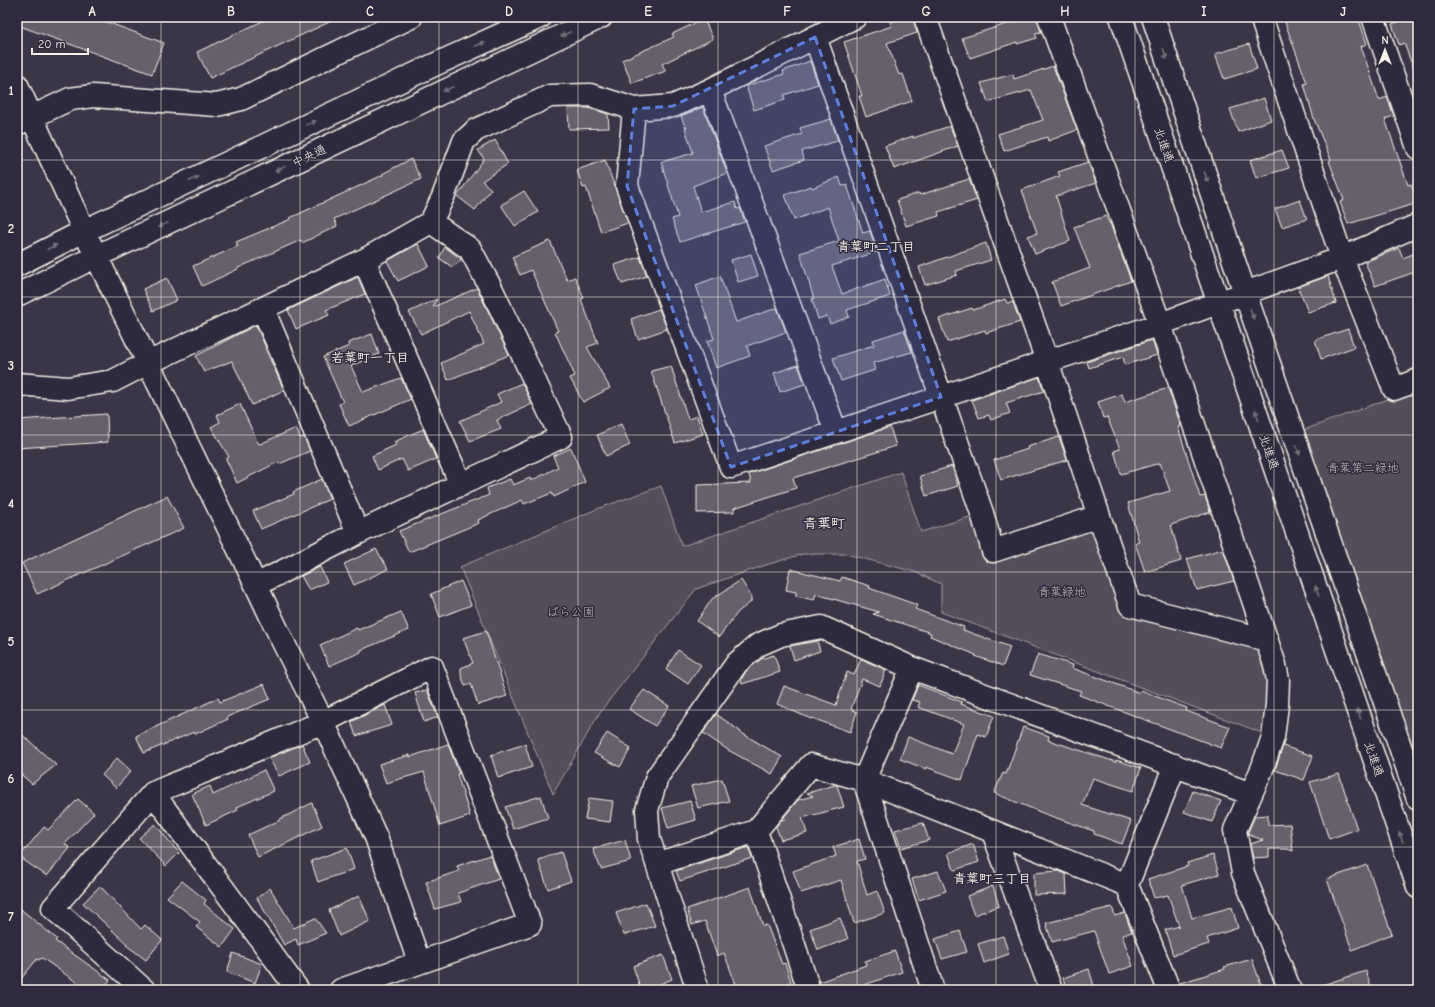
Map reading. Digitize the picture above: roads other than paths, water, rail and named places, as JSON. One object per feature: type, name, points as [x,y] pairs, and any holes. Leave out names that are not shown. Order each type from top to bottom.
[{"type":"street","points":[[24,121],[70,99],[93,96],[217,104],[242,99],[411,17]]},
{"type":"street","points":[[17,265],[84,231],[436,64],[540,17]]},
{"type":"street","name":"中央通","points":[[17,295],[601,17]]},
{"type":"street","points":[[17,384],[68,388],[113,381],[364,260],[431,222],[443,197],[464,141],[476,130],[550,96],[590,95],[634,109],[673,106],[710,90],[855,17]]},
{"type":"street","points":[[925,17],[1047,361],[1130,605],[1267,640]]},
{"type":"street","points":[[1049,17],[1160,324],[1275,665],[1278,680],[1273,737],[1262,769],[1235,830],[1243,873],[1290,990]]},
{"type":"street","name":"北進通","points":[[1121,17],[1418,887]]},
{"type":"street","points":[[1153,17],[1245,294],[1418,799]]},
{"type":"street","points":[[1260,17],[1342,258],[1394,389],[1418,380]]},
{"type":"street","points":[[1373,17],[1418,148]]},
{"type":"street","points":[[815,37],[982,513],[993,551],[1099,516]]},
{"type":"street","points":[[17,85],[24,121],[97,256],[323,722],[376,837],[419,962]]},
{"type":"street","points":[[710,90],[836,432]]},
{"type":"street","points":[[634,109],[627,186],[730,467],[1160,324],[1342,258],[1418,225]]},
{"type":"street","points":[[256,585],[358,533],[561,437],[492,290],[470,248],[431,222]]},
{"type":"street","points":[[364,260],[461,485]]},
{"type":"street","points":[[263,309],[358,533]]},
{"type":"street","points":[[698,990],[649,839],[647,810],[657,777],[737,663],[758,646],[781,635],[822,628],[912,668],[1251,794]]},
{"type":"street","points":[[144,990],[52,908],[153,793],[323,722],[432,667],[530,924],[341,990]]},
{"type":"street","points":[[912,668],[864,780],[933,990]]},
{"type":"street","points":[[657,864],[756,831],[810,765],[864,780],[1127,885]]},
{"type":"street","points":[[1170,990],[1127,885],[1175,765]]},
{"type":"street","points":[[153,793],[298,990]]},
{"type":"street","points":[[756,831],[809,990]]},
{"type":"street","points":[[993,832],[1051,990]]},
{"type":"district","name":"青葉町二丁目","points":[[876,246]]},
{"type":"district","name":"若葉町一丁目","points":[[370,357]]},
{"type":"district","name":"青葉町","points":[[824,523]]},
{"type":"district","name":"青葉町三丁目","points":[[992,878]]},
{"type":"park label","name":"青葉第二緑地","points":[[1363,468]]},
{"type":"park label","name":"青葉緑地","points":[[1062,592]]},
{"type":"park label","name":"ばら公園","points":[[571,612]]}]
